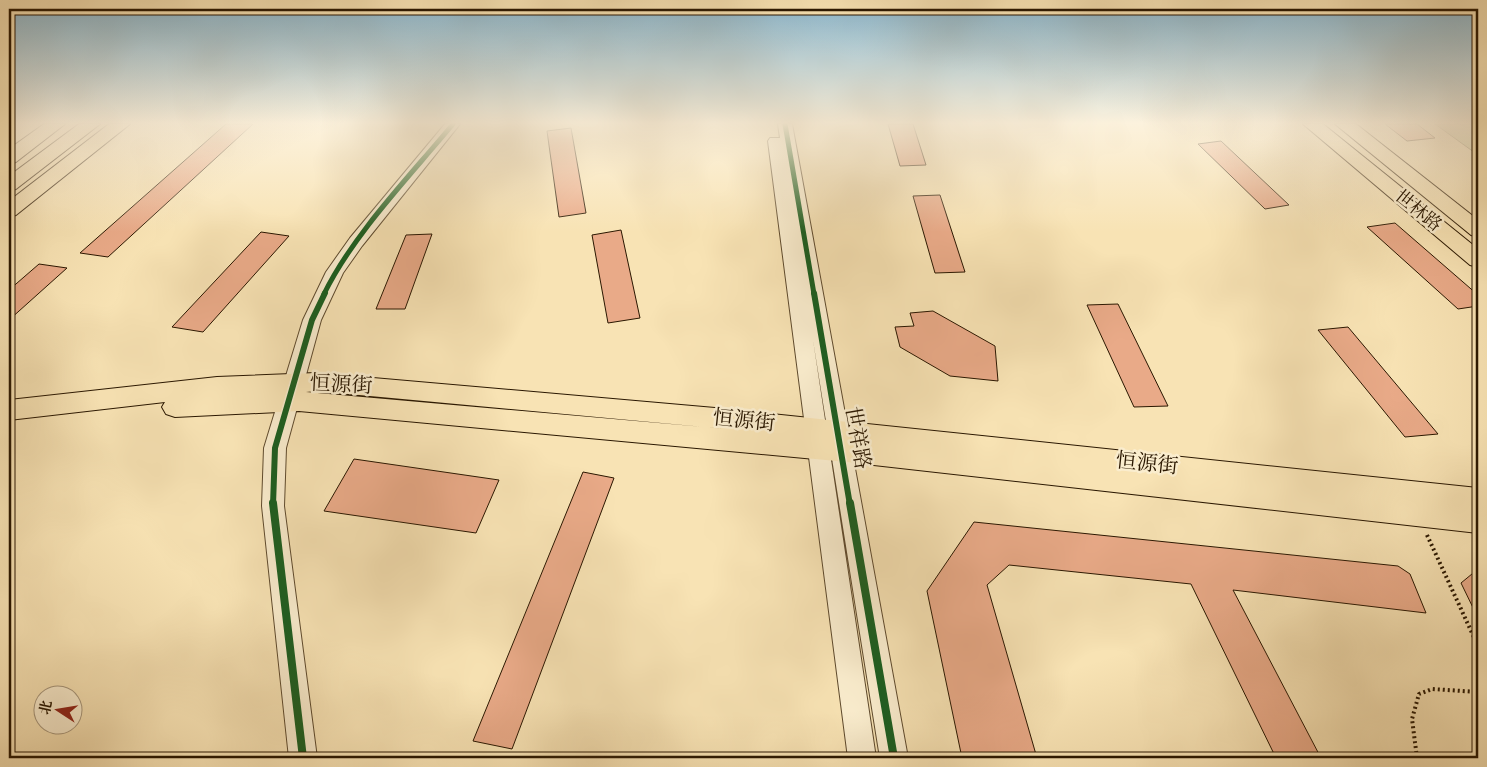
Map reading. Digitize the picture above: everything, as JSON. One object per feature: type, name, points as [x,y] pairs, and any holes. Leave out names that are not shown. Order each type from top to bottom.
[{"type":"main road","points":[[9,185],[43,160]]},
{"type":"main road","points":[[9,211],[75,160]]},
{"type":"main road","name":"世林路","points":[[1356,160],[1478,260]]},
{"type":"main road","name":"世林路","points":[[1389,160],[1478,230]]},
{"type":"main road","name":"恒源街","points":[[9,410],[217,386],[1478,500]]},
{"type":"main road","name":"恒源街","points":[[9,426],[290,392]]},
{"type":"main road","name":"恒源街","points":[[828,440],[1478,521]]},
{"type":"street","points":[[303,758],[293,661],[273,506],[274,448],[312,320],[336,272],[356,242],[424,160]]},
{"type":"street","name":"世祥路","points":[[778,160],[828,440],[894,758]]},
{"type":"street","name":"世祥路","points":[[790,160],[828,440],[862,758]]},
{"type":"path","points":[[1418,515],[1478,646]]},
{"type":"path","points":[[1417,758],[1412,719],[1419,694],[1432,689],[1478,692]]},
{"type":"building","points":[[185,160],[214,160],[108,257],[80,253]]},
{"type":"building","points":[[551,160],[577,160],[586,213],[559,217]]},
{"type":"building","points":[[898,160],[924,160],[926,165],[900,166]]},
{"type":"building","points":[[1214,160],[1241,160],[1289,205],[1265,209]]},
{"type":"building","points":[[940,195],[965,272],[935,273],[913,196]]},
{"type":"building","points":[[1395,223],[1478,295],[1478,306],[1458,309],[1367,227]]},
{"type":"building","points":[[621,230],[640,318],[608,323],[592,235]]},
{"type":"building","points":[[261,232],[289,236],[203,332],[172,327]]},
{"type":"building","points":[[432,234],[405,309],[376,309],[406,235]]},
{"type":"building","points":[[39,264],[67,268],[9,320],[9,290]]},
{"type":"building","points":[[1118,304],[1168,406],[1134,407],[1087,305]]},
{"type":"building","points":[[933,311],[995,346],[998,381],[950,376],[900,347],[895,327],[914,326],[910,313]]},
{"type":"building","points":[[1348,327],[1438,434],[1405,437],[1318,330]]},
{"type":"building","points":[[354,459],[499,480],[476,533],[324,511]]},
{"type":"building","points":[[583,472],[614,478],[512,749],[473,741]]},
{"type":"building","points":[[974,522],[1398,566],[1410,574],[1426,613],[1233,590],[1321,758],[1276,758],[1191,584],[1009,565],[987,585],[1037,758],[962,758],[927,591]]},
{"type":"building","points":[[1478,569],[1478,618],[1461,583]]},
{"type":"cycle path","points":[[303,758],[293,661],[273,506],[275,448],[312,320],[335,272],[356,242],[424,160]]},
{"type":"cycle path","points":[[791,160],[894,758]]}]
